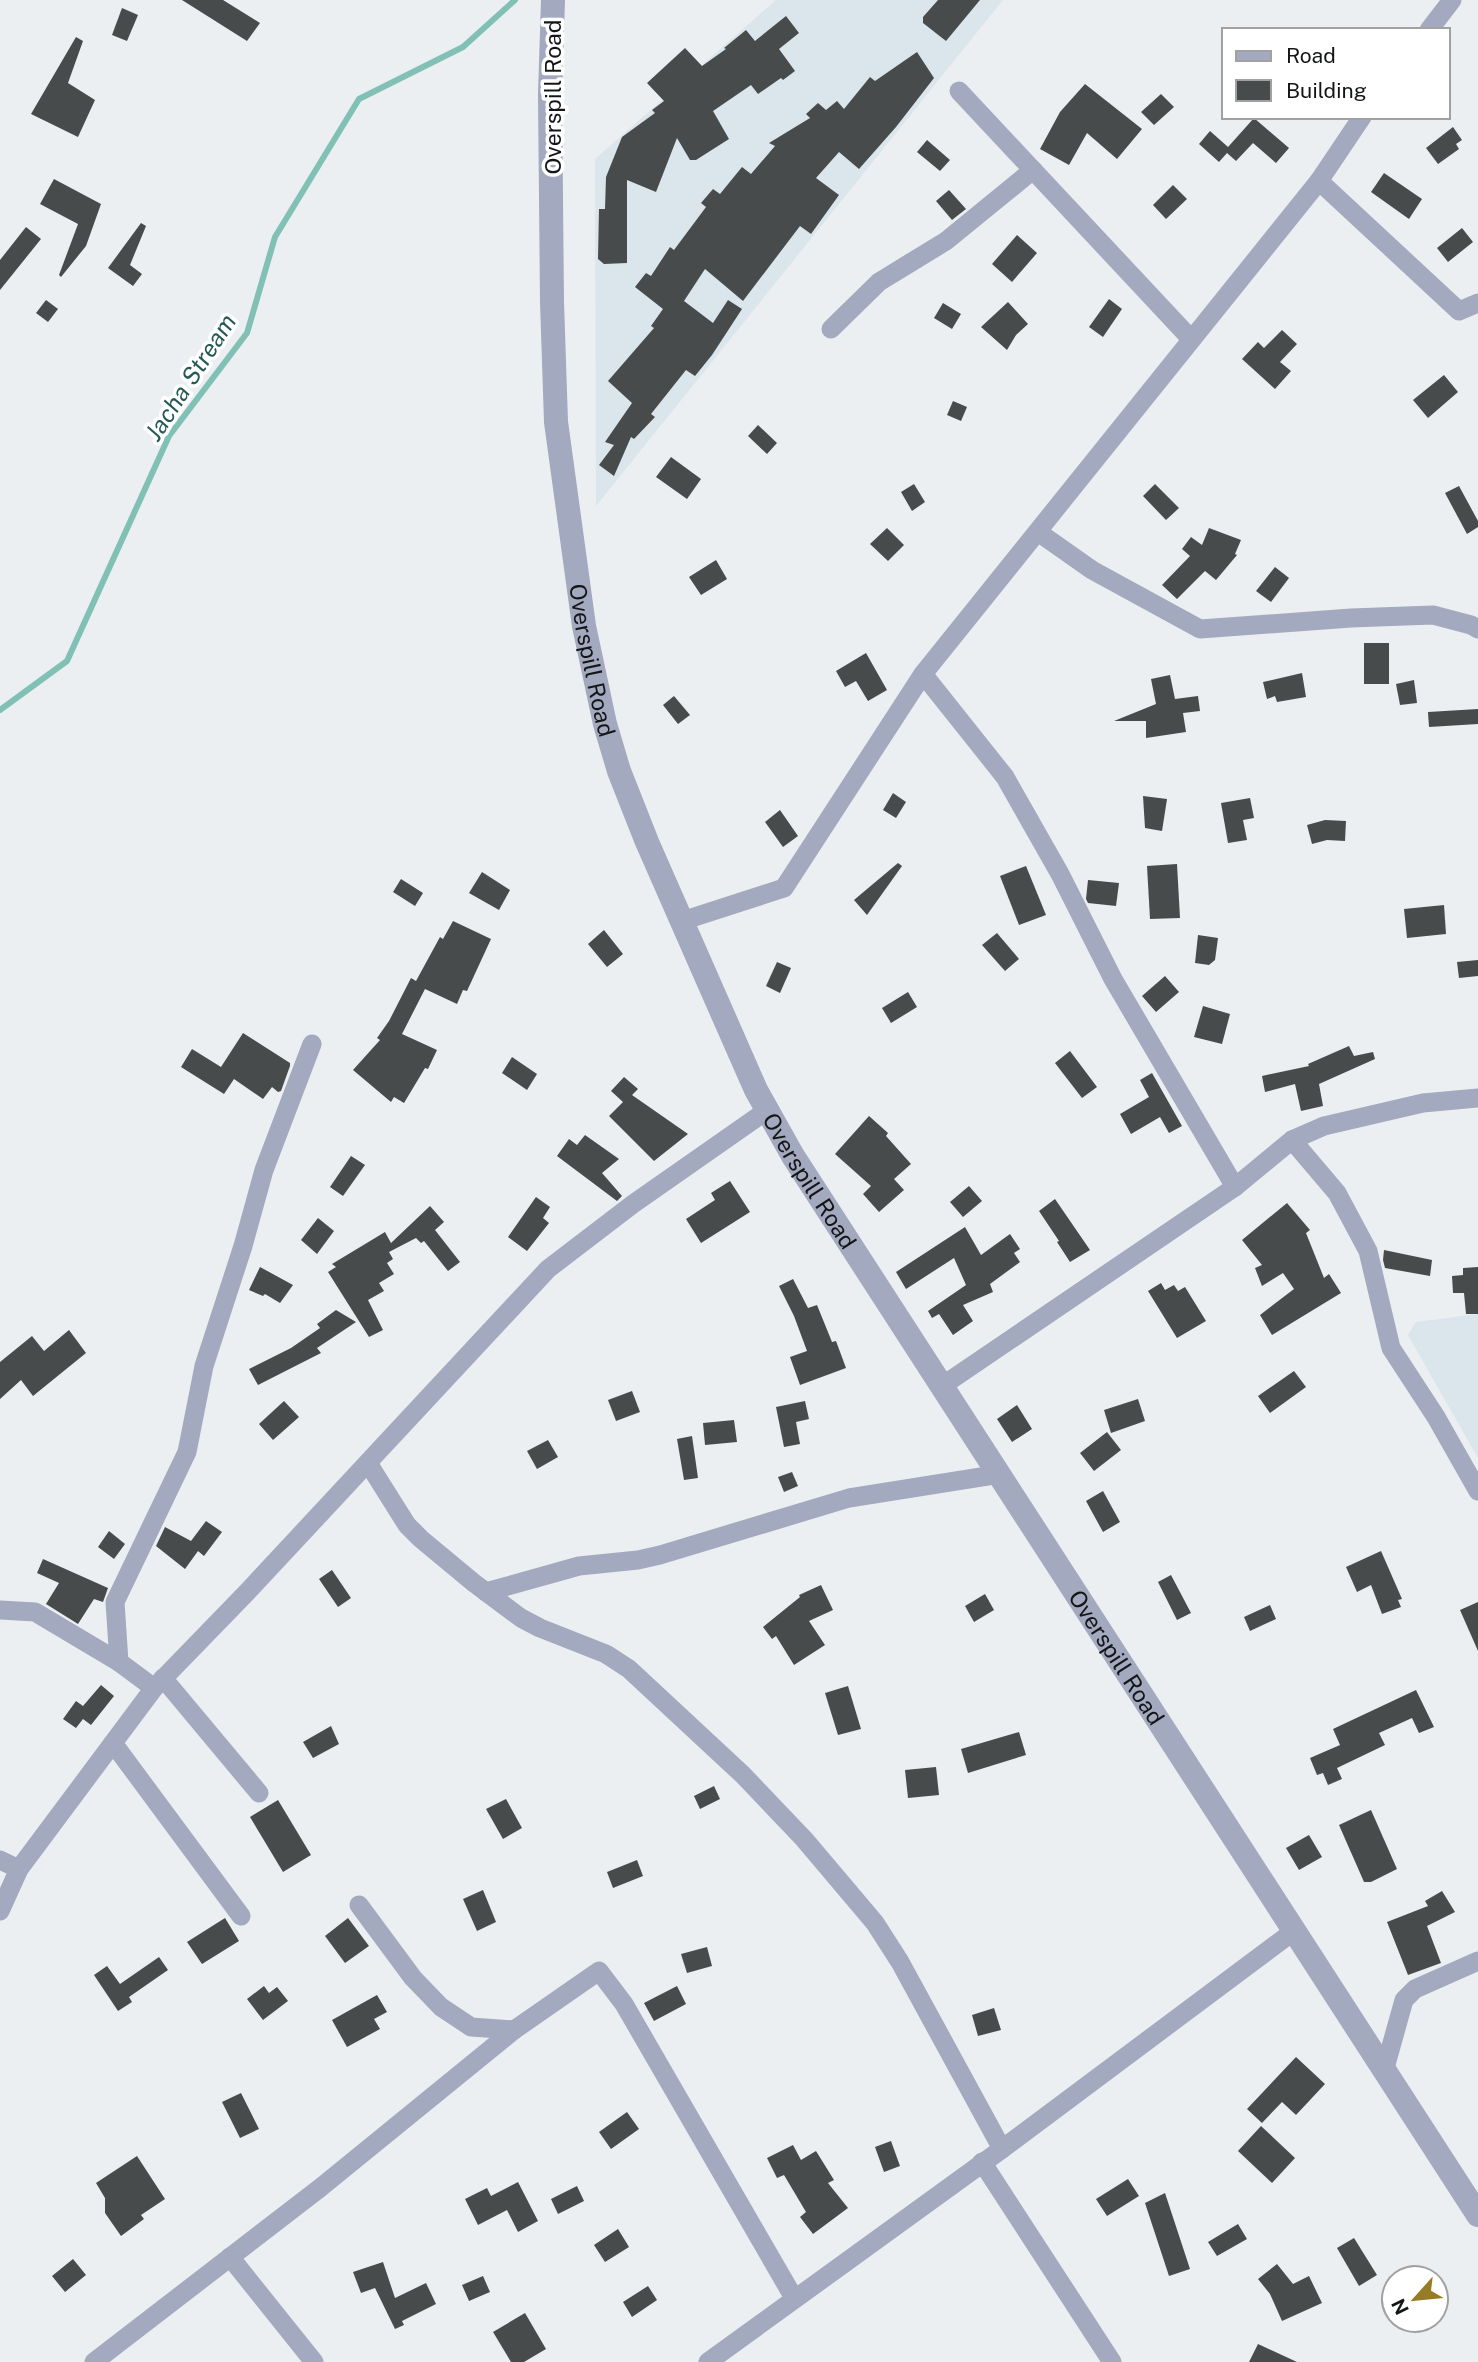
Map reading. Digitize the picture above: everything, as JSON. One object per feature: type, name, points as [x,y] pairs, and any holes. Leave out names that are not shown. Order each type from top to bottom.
[{"type":"street","name":"Overspill Road","points":[[552,0],[551,205],[556,422],[574,566],[594,677],[619,771],[647,842],[766,1111],[830,1216],[1478,2214]]},
{"type":"street","points":[[1431,28],[1452,0]]},
{"type":"street","points":[[960,91],[1191,339]]},
{"type":"street","points":[[682,921],[784,888],[923,674],[1319,181],[1361,119]]},
{"type":"street","points":[[831,328],[879,282],[946,241],[1033,170]]},
{"type":"street","points":[[1319,181],[1459,311],[1478,303]]},
{"type":"street","points":[[1038,532],[1092,570],[1200,629],[1433,615],[1478,629]]},
{"type":"street","points":[[923,674],[1004,776],[1060,874],[1113,979],[1235,1187]]},
{"type":"street","points":[[119,1662],[115,1602],[187,1452],[204,1366],[243,1246],[264,1170],[312,1044]]},
{"type":"street","points":[[942,1386],[1235,1187],[1292,1140],[1324,1126],[1423,1103],[1478,1098]]},
{"type":"street","points":[[0,1911],[19,1869],[158,1683],[250,1589],[548,1269],[633,1204],[766,1111]]},
{"type":"street","points":[[1292,1140],[1337,1193],[1368,1251],[1391,1349],[1436,1416],[1478,1491]]},
{"type":"street","points":[[368,1463],[413,1532],[521,1618],[607,1654],[628,1669],[743,1775],[804,1839],[875,1923],[900,1962],[1002,2149]]},
{"type":"street","points":[[486,1592],[579,1566],[660,1555],[849,1497],[1000,1474]]},
{"type":"street","points":[[0,1610],[35,1612],[158,1683],[259,1793]]},
{"type":"street","points":[[113,1744],[241,1916]]},
{"type":"street","points":[[0,1860],[19,1869]]},
{"type":"street","points":[[359,1905],[414,1978],[441,2007],[471,2027],[514,2030]]},
{"type":"street","points":[[708,2362],[1002,2149],[1294,1931]]},
{"type":"street","points":[[1385,2068],[1404,2000],[1415,1989],[1478,1961]]},
{"type":"street","points":[[94,2362],[320,2188],[514,2030],[599,1971],[624,2004],[794,2298]]},
{"type":"street","points":[[982,2162],[1112,2362]]},
{"type":"street","points":[[230,2257],[314,2362]]},
{"type":"shaded area","points":[[776,0],[1003,0],[596,506],[595,159]]},
{"type":"shaded area","points":[[1478,1314],[1478,1458],[1408,1335],[1416,1322]]},
{"type":"building","points":[[182,0],[223,0],[260,23],[247,41]]},
{"type":"building","points":[[938,0],[980,0],[946,41],[923,23],[923,17]]},
{"type":"building","points":[[122,8],[138,15],[127,41],[112,35]]},
{"type":"building","points":[[786,16],[799,33],[779,49],[795,71],[758,94],[751,85],[713,111],[729,139],[696,160],[690,160],[677,138],[656,192],[627,180],[627,263],[604,264],[598,259],[599,209],[605,209],[606,177],[622,137],[655,113],[652,110],[664,101],[647,83],[685,48],[702,66],[746,30],[755,41]]},
{"type":"building","points":[[76,37],[83,41],[68,83],[95,100],[78,137],[31,114]]},
{"type":"building","points":[[917,52],[934,78],[859,169],[839,152],[816,178],[839,195],[811,234],[800,226],[743,301],[705,269],[684,301],[713,323],[728,300],[742,309],[695,376],[686,370],[651,414],[655,417],[634,439],[631,437],[614,476],[599,465],[614,445],[605,442],[632,403],[608,381],[654,328],[651,326],[663,309],[635,287],[646,273],[651,276],[670,247],[674,250],[706,207],[701,203],[713,189],[720,194],[742,167],[751,174],[775,146],[769,143],[810,118],[806,114],[818,103],[826,110],[837,101],[844,109],[870,77],[875,81]]},
{"type":"building","points":[[1085,84],[1142,129],[1117,159],[1087,133],[1069,165],[1040,149],[1060,112]]},
{"type":"building","points":[[1161,94],[1174,107],[1154,125],[1141,112]]},
{"type":"building","points":[[1255,119],[1289,148],[1276,163],[1253,143],[1236,161],[1227,153],[1219,162],[1199,144],[1210,131],[1228,147]]},
{"type":"building","points":[[1453,127],[1462,140],[1456,144],[1459,149],[1438,164],[1426,148]]},
{"type":"building","points":[[927,140],[950,160],[940,171],[917,152]]},
{"type":"building","points":[[1384,173],[1422,199],[1409,219],[1371,192]]},
{"type":"building","points":[[54,179],[101,204],[86,246],[61,277],[59,275],[78,224],[40,204]]},
{"type":"building","points":[[1173,185],[1187,199],[1166,219],[1153,205]]},
{"type":"building","points":[[949,190],[966,209],[952,220],[936,201]]},
{"type":"building","points":[[141,223],[146,226],[130,265],[142,274],[133,286],[108,268]]},
{"type":"building","points":[[26,227],[41,239],[0,290],[0,260]]},
{"type":"building","points":[[1462,228],[1473,242],[1448,262],[1437,248]]},
{"type":"building","points":[[1017,235],[1037,253],[1012,282],[992,264]]},
{"type":"building","points":[[1109,299],[1122,309],[1103,337],[1089,327]]},
{"type":"building","points":[[46,300],[58,309],[48,322],[36,313]]},
{"type":"building","points":[[1008,302],[1028,324],[1016,335],[1007,350],[981,327]]},
{"type":"building","points":[[943,303],[961,314],[952,329],[934,318]]},
{"type":"building","points":[[1282,330],[1297,344],[1280,362],[1291,371],[1275,389],[1242,359],[1258,342],[1264,348]]},
{"type":"building","points":[[1444,375],[1458,392],[1428,418],[1413,400]]},
{"type":"building","points":[[953,401],[967,407],[961,421],[947,415]]},
{"type":"building","points":[[758,425],[777,443],[767,454],[748,436]]},
{"type":"building","points":[[671,457],[701,479],[687,499],[656,477]]},
{"type":"building","points":[[914,484],[925,502],[912,511],[901,492]]},
{"type":"building","points":[[1155,484],[1179,508],[1166,520],[1143,496]]},
{"type":"building","points":[[1459,486],[1478,521],[1478,527],[1467,534],[1445,493]]},
{"type":"building","points":[[887,528],[904,545],[888,561],[870,544]]},
{"type":"building","points":[[1209,528],[1241,540],[1235,554],[1237,555],[1216,580],[1205,571],[1177,599],[1162,585],[1190,556],[1182,549],[1191,537],[1202,545]]},
{"type":"building","points":[[716,560],[727,579],[701,595],[689,577]]},
{"type":"building","points":[[1275,567],[1289,578],[1271,602],[1256,591]]},
{"type":"building","points":[[1364,643],[1389,643],[1389,684],[1364,684]]},
{"type":"building","points":[[866,653],[887,690],[868,701],[856,681],[845,687],[836,671]]},
{"type":"building","points":[[1302,673],[1306,697],[1277,702],[1275,696],[1267,699],[1263,682]]},
{"type":"building","points":[[1170,675],[1175,699],[1198,696],[1200,711],[1183,713],[1186,732],[1146,738],[1146,721],[1114,721],[1156,704],[1151,679]]},
{"type":"building","points":[[1414,680],[1417,703],[1400,705],[1396,684]]},
{"type":"building","points":[[674,696],[690,715],[678,724],[663,705]]},
{"type":"building","points":[[1478,709],[1478,724],[1429,727],[1428,712]]},
{"type":"building","points":[[893,793],[906,802],[896,818],[883,810]]},
{"type":"building","points":[[1143,796],[1167,799],[1162,831],[1145,828]]},
{"type":"building","points":[[1250,798],[1254,818],[1243,820],[1247,840],[1228,843],[1221,803]]},
{"type":"building","points":[[780,810],[798,836],[783,847],[765,822]]},
{"type":"building","points":[[1325,820],[1346,821],[1345,841],[1327,840],[1312,844],[1307,825]]},
{"type":"building","points":[[898,863],[902,866],[867,915],[854,900]]},
{"type":"building","points":[[1177,864],[1180,918],[1150,919],[1147,866]]},
{"type":"building","points":[[1026,866],[1046,915],[1019,925],[1000,876]]},
{"type":"building","points":[[482,872],[510,890],[499,910],[469,893]]},
{"type":"building","points":[[401,879],[423,893],[415,906],[393,892]]},
{"type":"building","points":[[1088,880],[1119,883],[1116,906],[1088,903]]},
{"type":"building","points":[[1444,905],[1446,934],[1407,938],[1404,909]]},
{"type":"building","points":[[453,921],[491,939],[467,991],[463,990],[457,1004],[425,989],[402,1034],[437,1050],[428,1069],[425,1068],[404,1103],[394,1097],[391,1102],[353,1070],[380,1040],[377,1038],[411,978],[416,981],[440,937],[443,939]]},
{"type":"building","points":[[604,930],[623,954],[607,967],[588,944]]},
{"type":"building","points":[[997,933],[1019,959],[1005,971],[982,945]]},
{"type":"building","points":[[1198,935],[1218,938],[1215,960],[1209,965],[1195,963]]},
{"type":"building","points":[[1478,960],[1478,976],[1459,978],[1457,962]]},
{"type":"building","points":[[777,962],[791,968],[780,993],[766,986]]},
{"type":"building","points":[[1165,976],[1179,992],[1156,1012],[1142,996]]},
{"type":"building","points":[[908,992],[917,1007],[891,1023],[882,1008]]},
{"type":"building","points":[[1203,1006],[1230,1014],[1222,1044],[1194,1037]]},
{"type":"building","points":[[243,1033],[290,1063],[281,1091],[278,1092],[272,1087],[263,1099],[234,1079],[224,1094],[181,1067],[192,1049],[221,1067]]},
{"type":"building","points":[[1349,1046],[1354,1056],[1373,1052],[1375,1059],[1319,1084],[1323,1106],[1301,1111],[1295,1084],[1265,1092],[1262,1076],[1309,1066],[1308,1064]]},
{"type":"building","points":[[1070,1051],[1097,1087],[1082,1098],[1055,1063]]},
{"type":"building","points":[[512,1057],[537,1074],[527,1090],[502,1073]]},
{"type":"building","points":[[1152,1073],[1182,1126],[1169,1133],[1160,1117],[1131,1134],[1120,1114],[1149,1097],[1140,1080]]},
{"type":"building","points":[[624,1077],[638,1089],[632,1095],[688,1134],[654,1161],[609,1116],[623,1102],[611,1091]]},
{"type":"building","points":[[869,1116],[888,1133],[886,1136],[911,1164],[894,1179],[904,1190],[879,1212],[863,1194],[871,1186],[835,1154]]},
{"type":"building","points":[[585,1135],[619,1159],[602,1173],[622,1196],[617,1201],[557,1156],[569,1139],[577,1145]]},
{"type":"building","points":[[351,1156],[365,1165],[343,1196],[330,1187]]},
{"type":"building","points":[[730,1181],[750,1212],[701,1243],[686,1219],[715,1200],[711,1193]]},
{"type":"building","points":[[969,1186],[982,1201],[963,1217],[950,1202]]},
{"type":"building","points":[[536,1197],[550,1207],[543,1218],[549,1223],[527,1251],[508,1237]]},
{"type":"building","points":[[1055,1199],[1090,1250],[1070,1262],[1039,1211]]},
{"type":"building","points":[[1287,1203],[1310,1230],[1306,1233],[1324,1278],[1329,1274],[1341,1293],[1272,1335],[1260,1315],[1294,1289],[1283,1273],[1262,1286],[1255,1268],[1262,1265],[1242,1240]]},
{"type":"building","points":[[430,1206],[444,1222],[435,1230],[460,1262],[448,1271],[424,1241],[421,1243],[416,1238],[389,1252],[393,1259],[387,1263],[394,1274],[379,1283],[384,1291],[368,1300],[383,1330],[369,1337],[328,1272],[336,1267],[332,1264],[385,1232],[391,1243]]},
{"type":"building","points":[[318,1218],[334,1231],[317,1254],[301,1240]]},
{"type":"building","points":[[965,1227],[981,1255],[1010,1234],[1020,1249],[1014,1253],[1020,1262],[990,1284],[993,1292],[963,1305],[973,1321],[953,1335],[939,1314],[932,1318],[928,1311],[966,1285],[954,1258],[906,1289],[896,1272]]},
{"type":"building","points":[[1384,1250],[1432,1260],[1430,1276],[1385,1268]]},
{"type":"building","points":[[260,1267],[293,1285],[280,1303],[265,1294],[263,1296],[249,1290]]},
{"type":"building","points":[[1478,1267],[1478,1314],[1466,1314],[1464,1293],[1453,1293],[1452,1276],[1463,1275],[1463,1268]]},
{"type":"building","points":[[793,1279],[808,1308],[817,1305],[832,1342],[836,1341],[846,1368],[800,1385],[790,1357],[807,1351],[779,1286]]},
{"type":"building","points":[[1161,1283],[1165,1290],[1174,1285],[1178,1291],[1185,1287],[1206,1321],[1177,1338],[1148,1291]]},
{"type":"building","points":[[336,1310],[356,1322],[317,1348],[321,1353],[258,1385],[249,1369],[291,1348],[320,1328],[317,1324]]},
{"type":"building","points":[[69,1330],[86,1353],[33,1396],[21,1380],[0,1399],[0,1362],[32,1336],[44,1351]]},
{"type":"building","points":[[1294,1371],[1306,1387],[1270,1413],[1258,1396]]},
{"type":"building","points":[[632,1391],[640,1412],[616,1421],[608,1400]]},
{"type":"building","points":[[1138,1399],[1145,1421],[1111,1433],[1104,1410]]},
{"type":"building","points":[[284,1401],[299,1417],[273,1440],[259,1424]]},
{"type":"building","points":[[805,1401],[809,1419],[796,1422],[800,1444],[784,1447],[776,1407]]},
{"type":"building","points":[[1017,1405],[1032,1429],[1012,1442],[997,1419]]},
{"type":"building","points":[[734,1420],[737,1442],[705,1445],[703,1423]]},
{"type":"building","points":[[1107,1432],[1121,1450],[1094,1471],[1080,1453]]},
{"type":"building","points":[[692,1436],[698,1478],[684,1480],[677,1439]]},
{"type":"building","points":[[548,1440],[558,1457],[537,1469],[527,1451]]},
{"type":"building","points":[[792,1472],[798,1486],[784,1492],[778,1477]]},
{"type":"building","points":[[1103,1491],[1120,1522],[1103,1532],[1086,1501]]},
{"type":"building","points":[[206,1521],[222,1532],[204,1556],[198,1551],[185,1569],[156,1546],[165,1527],[191,1541]]},
{"type":"building","points":[[109,1531],[125,1544],[114,1559],[98,1547]]},
{"type":"building","points":[[1381,1551],[1402,1599],[1398,1600],[1401,1607],[1382,1614],[1371,1585],[1357,1592],[1346,1567]]},
{"type":"building","points":[[43,1559],[108,1588],[103,1602],[94,1599],[78,1624],[46,1604],[59,1583],[37,1573]]},
{"type":"building","points":[[332,1570],[351,1598],[338,1607],[319,1579]]},
{"type":"building","points":[[1171,1575],[1191,1613],[1177,1620],[1158,1582]]},
{"type":"building","points":[[821,1585],[833,1610],[809,1621],[825,1645],[794,1665],[776,1636],[772,1639],[763,1627],[800,1597],[799,1595]]},
{"type":"building","points":[[985,1594],[994,1610],[974,1622],[965,1606]]},
{"type":"building","points":[[1478,1602],[1478,1651],[1460,1610]]},
{"type":"building","points":[[1270,1605],[1276,1619],[1250,1631],[1244,1617]]},
{"type":"building","points":[[101,1685],[114,1696],[91,1725],[83,1719],[76,1728],[63,1719],[76,1701],[83,1706]]},
{"type":"building","points":[[848,1686],[861,1729],[838,1735],[825,1693]]},
{"type":"building","points":[[1416,1690],[1434,1727],[1419,1733],[1412,1718],[1379,1733],[1385,1745],[1337,1768],[1342,1779],[1328,1785],[1323,1773],[1317,1775],[1310,1758],[1340,1745],[1333,1729]]},
{"type":"building","points":[[331,1726],[339,1744],[313,1758],[303,1742]]},
{"type":"building","points":[[1019,1732],[1026,1755],[968,1773],[961,1749]]},
{"type":"building","points":[[936,1767],[939,1795],[908,1798],[905,1770]]},
{"type":"building","points":[[714,1786],[720,1799],[700,1809],[694,1796]]},
{"type":"building","points":[[506,1799],[522,1828],[503,1839],[486,1809]]},
{"type":"building","points":[[278,1800],[311,1855],[283,1872],[250,1817]]},
{"type":"building","points":[[1371,1810],[1397,1869],[1371,1882],[1364,1882],[1339,1825]]},
{"type":"building","points":[[1309,1835],[1322,1857],[1299,1870],[1286,1848]]},
{"type":"building","points":[[637,1860],[643,1876],[613,1888],[607,1872]]},
{"type":"building","points":[[483,1890],[496,1922],[477,1931],[463,1899]]},
{"type":"building","points":[[1442,1891],[1455,1912],[1427,1926],[1441,1963],[1408,1975],[1387,1922],[1428,1906],[1425,1901]]},
{"type":"building","points":[[225,1918],[239,1941],[202,1964],[187,1942]]},
{"type":"building","points":[[348,1918],[369,1946],[345,1963],[325,1936]]},
{"type":"building","points":[[707,1947],[712,1966],[687,1973],[681,1954]]},
{"type":"building","points":[[159,1957],[168,1970],[129,1997],[132,2002],[118,2011],[94,1975],[107,1966],[120,1984]]},
{"type":"building","points":[[264,1986],[269,1993],[277,1987],[288,2001],[263,2020],[247,1999]]},
{"type":"building","points":[[677,1986],[686,2004],[654,2021],[644,2003]]},
{"type":"building","points":[[377,1995],[387,2012],[374,2019],[380,2029],[347,2047],[332,2020]]},
{"type":"building","points":[[994,2008],[1001,2030],[978,2036],[972,2015]]},
{"type":"building","points":[[1296,2057],[1325,2084],[1296,2115],[1282,2102],[1262,2123],[1247,2109]]},
{"type":"building","points":[[241,2093],[259,2129],[240,2138],[222,2102]]},
{"type":"building","points":[[627,2112],[639,2129],[611,2149],[599,2132]]},
{"type":"building","points":[[1261,2126],[1295,2158],[1272,2183],[1238,2151]]},
{"type":"building","points":[[891,2141],[900,2166],[884,2172],[875,2147]]},
{"type":"building","points":[[793,2145],[801,2160],[816,2151],[834,2180],[828,2183],[848,2208],[813,2234],[800,2217],[806,2212],[784,2175],[777,2178],[767,2158]]},
{"type":"building","points":[[137,2156],[165,2199],[141,2215],[144,2219],[121,2236],[105,2213],[105,2198],[96,2183]]},
{"type":"building","points":[[1128,2179],[1139,2196],[1107,2216],[1096,2199]]},
{"type":"building","points":[[518,2182],[538,2221],[518,2232],[507,2210],[478,2225],[465,2199],[487,2188],[491,2196]]},
{"type":"building","points":[[577,2186],[584,2201],[558,2214],[551,2199]]},
{"type":"building","points":[[1165,2193],[1190,2269],[1169,2276],[1145,2203]]},
{"type":"building","points":[[1238,2224],[1247,2239],[1217,2256],[1208,2242]]},
{"type":"building","points":[[618,2229],[629,2247],[605,2262],[594,2245]]},
{"type":"building","points":[[1354,2238],[1377,2275],[1359,2286],[1337,2248]]},
{"type":"building","points":[[73,2259],[86,2275],[65,2292],[52,2276]]},
{"type":"building","points":[[383,2262],[395,2298],[426,2283],[436,2304],[402,2321],[404,2325],[395,2329],[375,2288],[361,2293],[353,2272]]},
{"type":"building","points":[[1277,2264],[1293,2284],[1309,2276],[1322,2303],[1282,2321],[1270,2294],[1258,2279]]},
{"type":"building","points":[[483,2276],[490,2292],[469,2301],[462,2285]]},
{"type":"building","points":[[648,2286],[657,2300],[632,2317],[623,2302]]},
{"type":"building","points":[[525,2313],[546,2349],[524,2362],[511,2362],[493,2332]]},
{"type":"building","points":[[1258,2344],[1297,2362],[1249,2362]]},
{"type":"waterway","name":"Jacha Stream","points":[[0,710],[67,661],[169,436],[247,333],[275,237],[359,99],[463,47],[515,0]]}]
